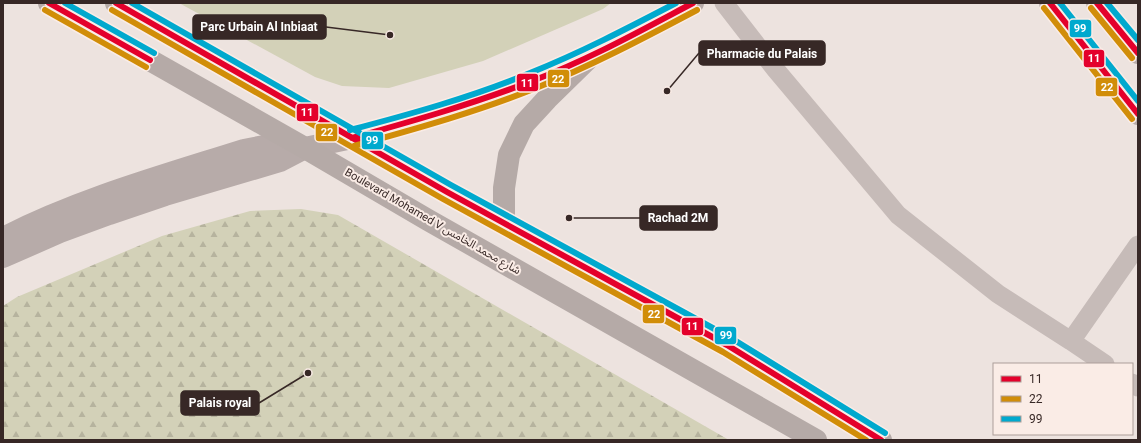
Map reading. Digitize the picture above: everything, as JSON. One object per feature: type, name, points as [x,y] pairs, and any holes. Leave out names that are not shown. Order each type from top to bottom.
[{"type":"main road","name":"Boulevard Mohamed V شارع محمد الخامس","points":[[49,3],[816,440]]},
{"type":"main road","points":[[116,3],[361,143],[727,345],[881,440]]},
{"type":"main road","points":[[504,222],[504,188],[510,155],[524,124],[591,56]]},
{"type":"street","points":[[3,238],[60,212],[109,193],[244,150],[264,146],[305,148],[361,143],[396,126],[474,103],[533,81],[591,56],[693,3]]},
{"type":"street","points":[[724,3],[776,70],[898,215],[998,294],[1103,363]]},
{"type":"street","points":[[1050,3],[1138,114]]},
{"type":"street","points":[[1097,3],[1138,53]]},
{"type":"street","points":[[3,257],[60,232],[165,195],[280,161],[305,148]]},
{"type":"street","points":[[1071,341],[1138,245]]},
{"type":"green space","points":[[179,3],[611,3],[603,9],[483,61],[389,88],[342,86],[315,77]]},
{"type":"green space","points":[[301,209],[338,215],[729,440],[3,440],[3,306],[17,297],[162,236],[250,211]]},
{"type":"transit line","name":"11","points":[[49,3],[150,60]]},
{"type":"transit line","name":"99","points":[[65,3],[154,53]]},
{"type":"transit line","name":"11","points":[[116,3],[447,192],[727,345],[881,440]]},
{"type":"transit line","name":"99","points":[[132,3],[451,185],[731,338],[885,433]]},
{"type":"transit line","name":"99","points":[[350,130],[396,118],[508,82],[586,49],[676,3]]},
{"type":"transit line","name":"11","points":[[352,138],[465,105],[553,73],[614,45],[693,3]]},
{"type":"transit line","name":"11","points":[[1050,3],[1138,114]]},
{"type":"transit line","name":"99","points":[[1060,3],[1138,101]]},
{"type":"transit line","name":"11","points":[[1097,3],[1138,53]]},
{"type":"transit line","name":"99","points":[[1107,3],[1138,40]]},
{"type":"transit line","name":"22","points":[[1044,8],[1132,119]]},
{"type":"transit line","name":"22","points":[[1091,8],[1132,58]]},
{"type":"transit line","name":"22","points":[[45,10],[146,67]]},
{"type":"transit line","name":"22","points":[[112,10],[443,199],[723,352],[866,440]]},
{"type":"transit line","name":"22","points":[[354,146],[423,127],[514,97],[597,61],[697,10]]},
{"type":"place","name":"Parc Urbain Al Inbiaat","points":[[390,35]]},
{"type":"place","name":"Pharmacie du Palais","points":[[667,91]]},
{"type":"place","name":"Rachad 2M","points":[[569,218]]},
{"type":"place","name":"Palais royal","points":[[308,373]]}]
